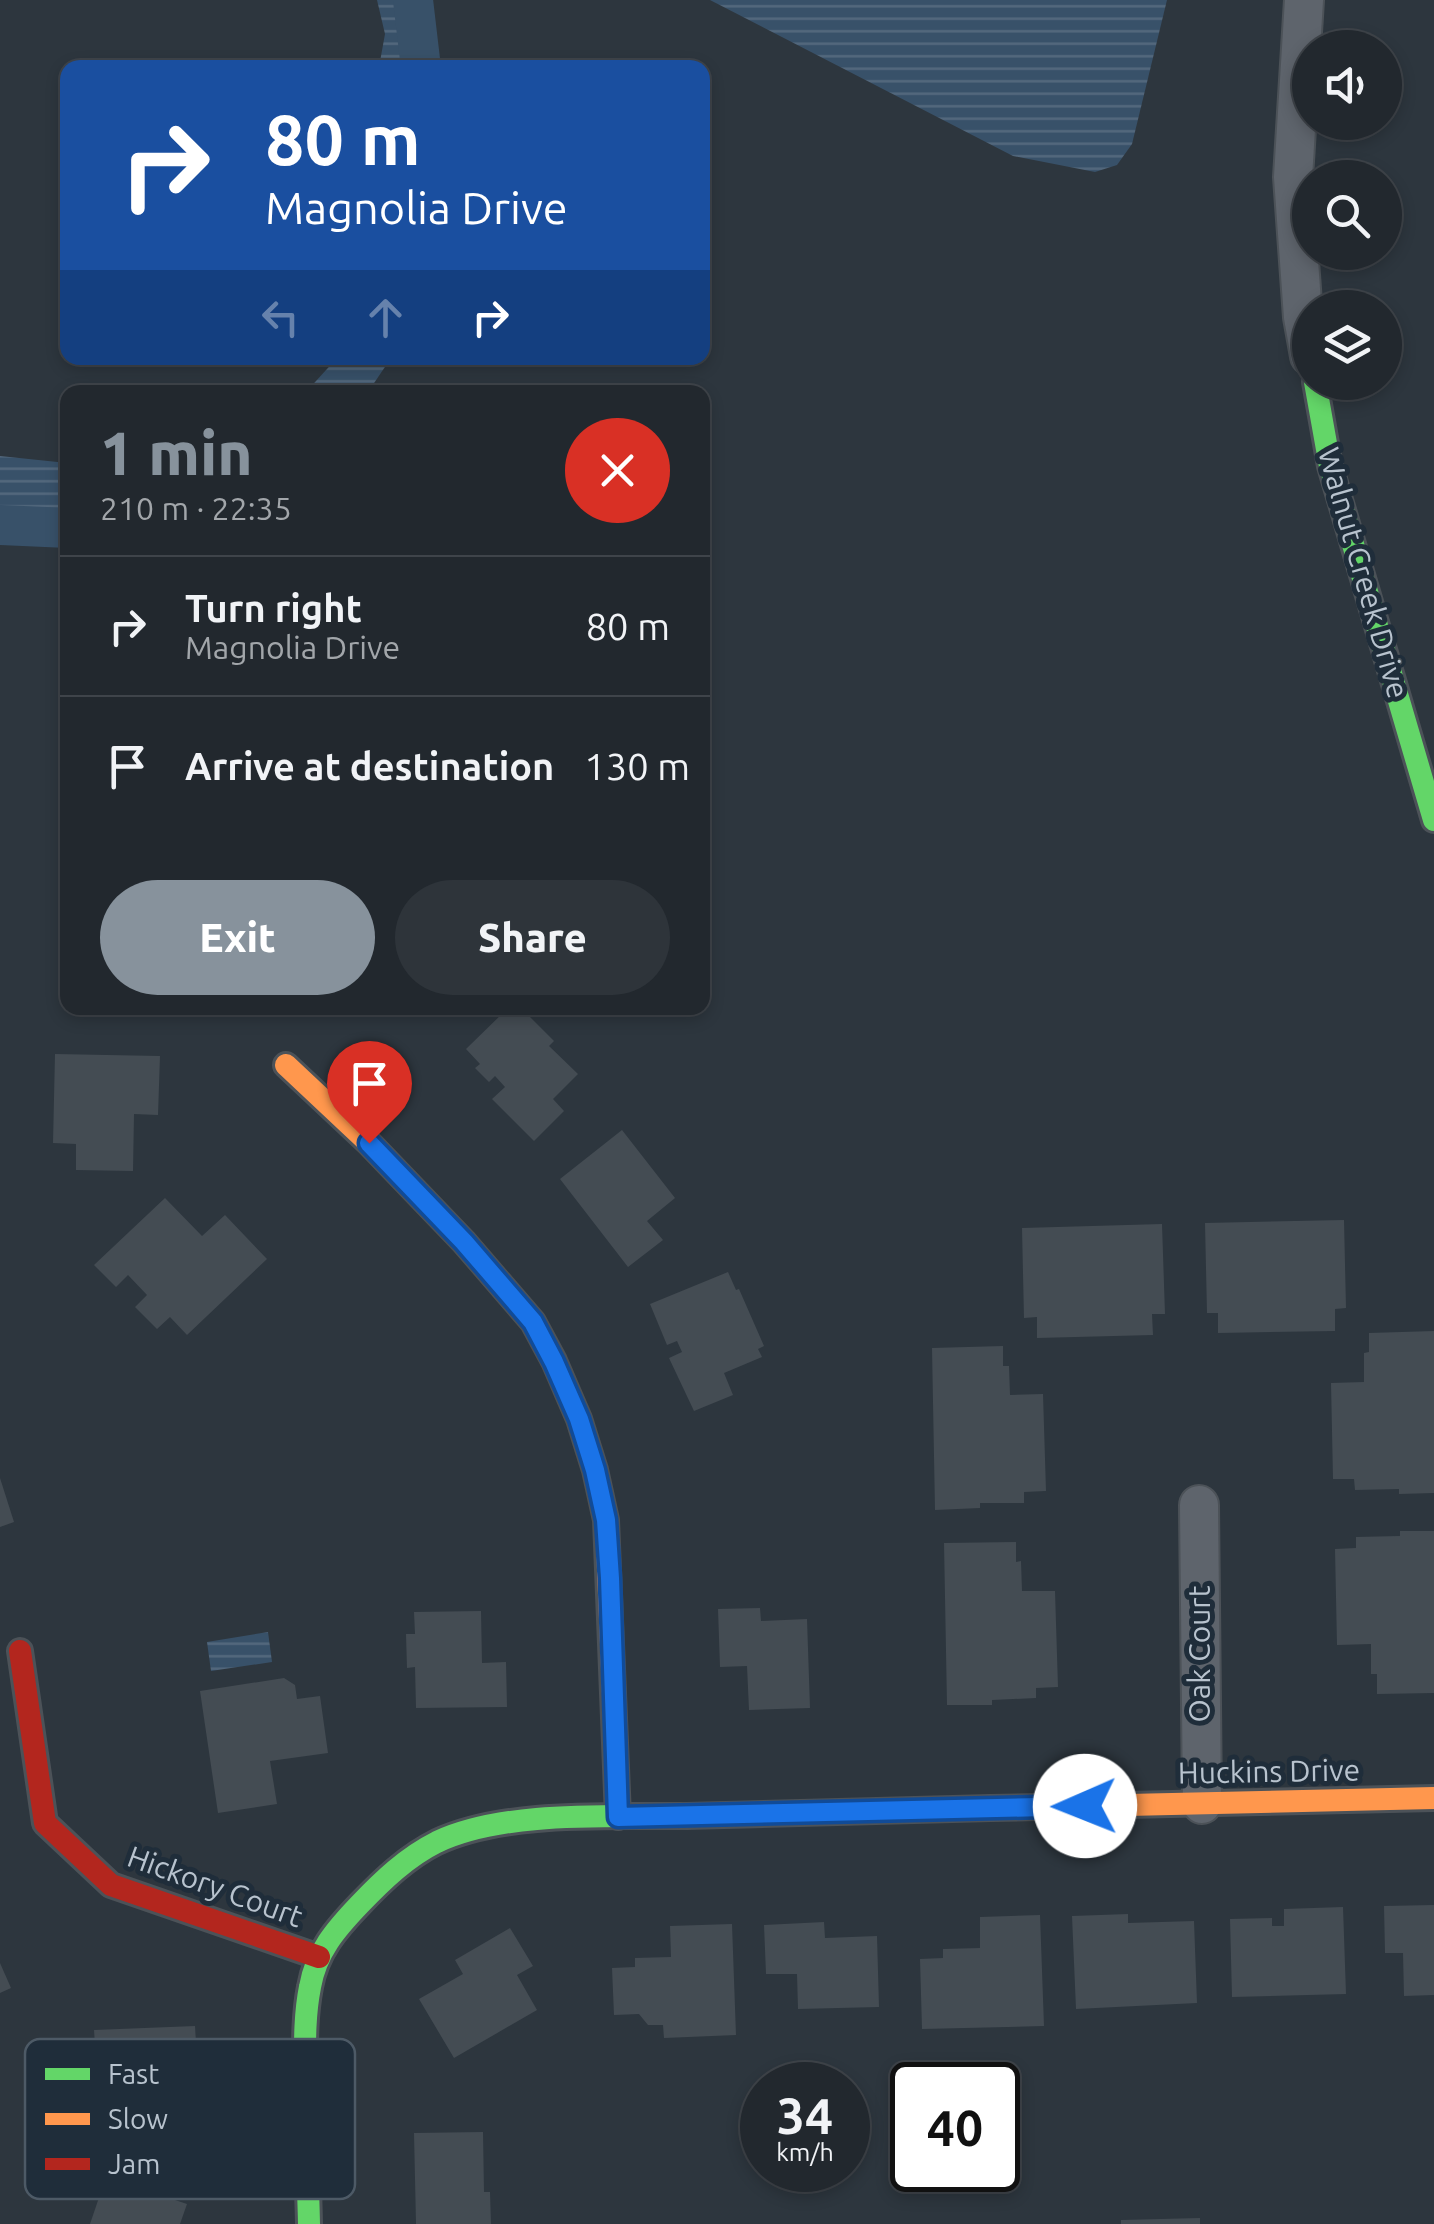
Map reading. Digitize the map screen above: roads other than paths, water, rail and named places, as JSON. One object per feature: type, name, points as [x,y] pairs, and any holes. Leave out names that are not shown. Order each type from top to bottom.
[{"type":"street","points":[[1301,290],[1293,177],[1304,0]]},
{"type":"street","name":"Walnut Creek Drive","points":[[1318,400],[1330,466],[1434,820]]},
{"type":"street","points":[[286,1065],[369,1143],[464,1242],[533,1322],[554,1362],[579,1419],[606,1520],[618,1817]]},
{"type":"street","name":"Oak Court","points":[[1199,1505],[1202,1804]]},
{"type":"street","name":"Hickory Court","points":[[20,1651],[45,1823],[111,1885],[318,1957]]},
{"type":"street","name":"Huckins Drive","points":[[318,1957],[342,1923],[406,1858],[452,1835],[507,1821],[1434,1798]]},
{"type":"street","points":[[305,2039],[318,1957]]},
{"type":"street","points":[[309,2199],[310,2224]]},
{"type":"water","points":[[377,0],[422,0],[420,60],[380,60],[385,34]]},
{"type":"water","points":[[710,0],[1167,0],[1132,144],[1117,165],[1095,172],[1013,156]]},
{"type":"water","points":[[331,365],[386,365],[373,385],[312,385]]},
{"type":"water","points":[[0,456],[60,462],[60,519],[0,515]]},
{"type":"water","points":[[268,1632],[272,1662],[211,1671],[207,1642]]},
{"type":"waterway","points":[[413,0],[420,60]]},
{"type":"waterway","points":[[0,525],[60,528]]}]
